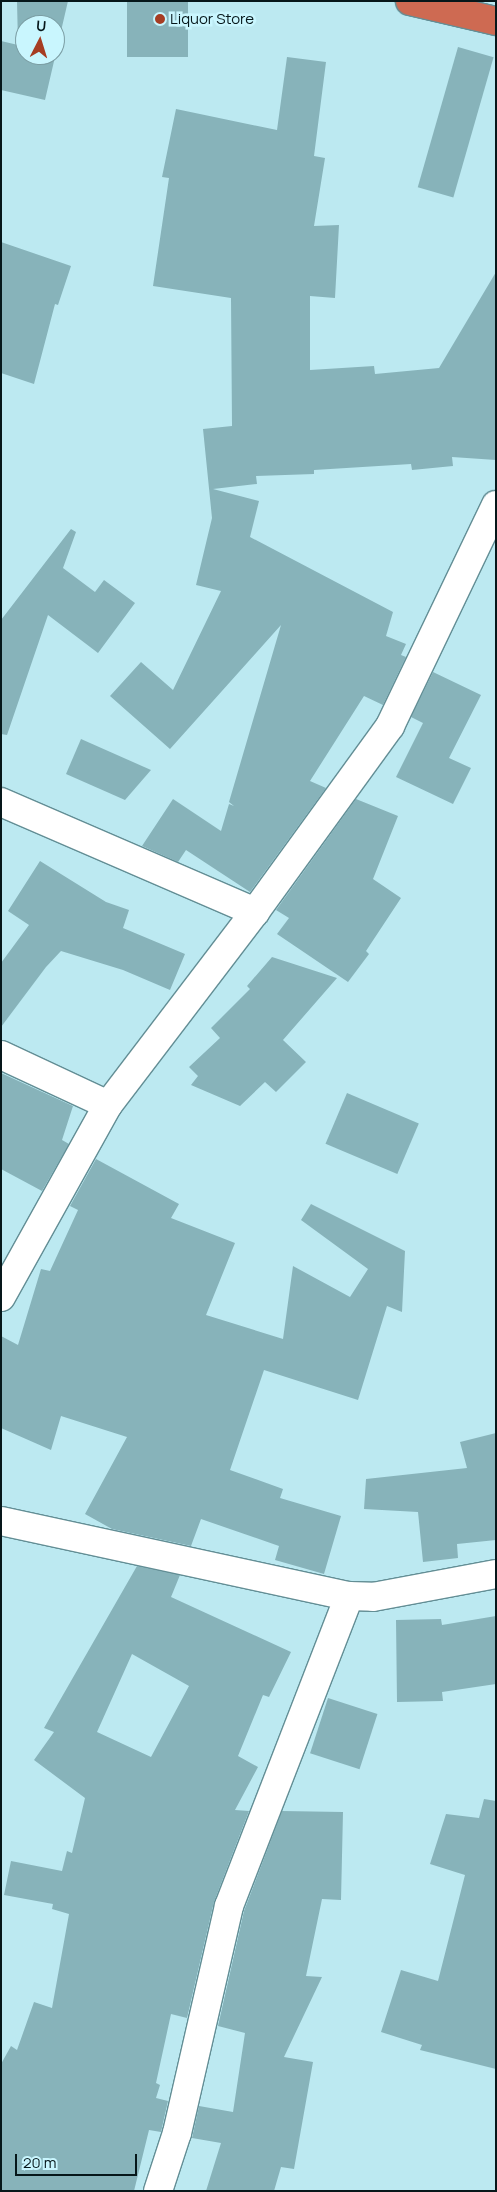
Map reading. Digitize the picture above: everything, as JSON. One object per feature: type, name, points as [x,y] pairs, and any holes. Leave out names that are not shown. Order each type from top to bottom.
[{"type":"highway","points":[[410,1],[496,20]]},
{"type":"street","points":[[1,1297],[108,1105],[255,912],[390,726],[496,505]]},
{"type":"street","points":[[1,802],[255,912]]},
{"type":"street","points":[[1,1055],[108,1105]]},
{"type":"street","points":[[1,1521],[349,1596],[373,1597],[496,1574]]},
{"type":"street","points":[[158,2191],[177,2133],[229,1906],[349,1596]]},
{"type":"building","points":[[17,1],[68,1],[65,15],[17,15]]},
{"type":"building","points":[[127,1],[188,1],[188,57],[127,57]]},
{"type":"building","points":[[1,41],[15,44],[15,65],[53,65],[45,100],[1,90]]},
{"type":"building","points":[[458,47],[494,57],[453,198],[418,187]]},
{"type":"building","points":[[287,57],[326,62],[314,156],[325,158],[314,226],[339,225],[335,298],[310,296],[310,370],[374,366],[375,374],[439,368],[496,272],[496,460],[452,457],[453,466],[412,470],[411,464],[314,470],[314,474],[256,476],[257,484],[213,489],[259,501],[250,537],[393,612],[386,636],[406,644],[401,655],[406,657],[383,705],[364,696],[310,781],[326,788],[250,892],[186,850],[178,862],[142,846],[173,799],[221,831],[229,804],[234,806],[229,802],[281,625],[170,749],[110,696],[141,662],[173,690],[221,591],[196,585],[212,518],[203,429],[232,426],[231,298],[153,286],[169,178],[162,177],[176,109],[277,130]]},
{"type":"building","points":[[1,242],[71,266],[58,305],[55,304],[34,384],[1,373]]},
{"type":"building","points":[[71,529],[76,532],[63,568],[95,592],[104,580],[135,603],[98,653],[48,615],[7,735],[1,734],[1,620]]},
{"type":"building","points":[[433,672],[481,695],[449,758],[471,768],[453,804],[396,777],[423,723],[411,717]]},
{"type":"building","points":[[81,739],[151,770],[125,800],[66,774]]},
{"type":"building","points":[[356,799],[398,816],[373,879],[401,898],[366,951],[369,954],[348,982],[277,934],[289,918],[276,910]]},
{"type":"building","points":[[40,861],[106,902],[129,910],[123,928],[185,954],[170,990],[123,970],[61,951],[46,967],[1,1027],[1,963],[29,925],[8,911]]},
{"type":"building","points":[[272,957],[337,978],[283,1040],[306,1062],[276,1092],[265,1082],[240,1106],[191,1085],[198,1076],[189,1067],[220,1038],[211,1028],[250,989],[247,986]]},
{"type":"building","points":[[1,1073],[73,1106],[62,1140],[69,1144],[42,1191],[1,1169]]},
{"type":"building","points":[[347,1093],[419,1123],[397,1174],[326,1144]]},
{"type":"building","points":[[96,1159],[179,1204],[171,1218],[235,1243],[206,1315],[283,1339],[293,1266],[350,1297],[368,1269],[301,1220],[311,1204],[405,1251],[402,1312],[387,1306],[358,1400],[264,1370],[230,1470],[283,1489],[280,1498],[341,1516],[324,1574],[275,1560],[279,1546],[201,1519],[191,1546],[112,1529],[85,1514],[127,1437],[61,1416],[51,1450],[1,1428],[1,1336],[18,1345],[41,1269],[50,1271],[78,1210],[70,1206]]},
{"type":"building","points":[[496,1433],[496,1540],[457,1544],[458,1558],[423,1562],[418,1512],[364,1509],[366,1479],[467,1468],[460,1442]]},
{"type":"building","points":[[137,1566],[180,1575],[171,1597],[291,1652],[269,1697],[263,1695],[238,1756],[258,1767],[235,1810],[249,1811],[214,1902],[187,2018],[171,2014],[156,2083],[160,2085],[156,2098],[168,2101],[161,2132],[149,2130],[134,2191],[1,2191],[1,2064],[11,2046],[17,2050],[34,2002],[52,2008],[69,1914],[52,1909],[53,1904],[4,1895],[11,1861],[62,1871],[67,1851],[72,1853],[85,1798],[34,1760],[54,1732],[44,1728]],"holes":[[[132,1654],[189,1686],[151,1757],[97,1732]]]},
{"type":"building","points":[[496,1616],[496,1684],[442,1692],[443,1701],[397,1702],[396,1620],[441,1619],[442,1625]]},
{"type":"building","points":[[328,1698],[377,1714],[360,1769],[310,1753]]},
{"type":"building","points":[[484,1799],[496,1801],[496,2069],[420,2050],[422,2045],[381,2032],[401,1970],[438,1981],[465,1875],[430,1864],[446,1814],[479,1818]]},
{"type":"building","points":[[282,1811],[343,1812],[341,1900],[322,1899],[306,1976],[322,1977],[284,2057],[313,2062],[294,2169],[281,2167],[274,2191],[206,2191],[221,2143],[192,2138],[199,2106],[233,2112],[245,2033],[218,2026],[244,1911]]},
{"type":"place","name":"Liquor Store","points":[[160,19]]}]
